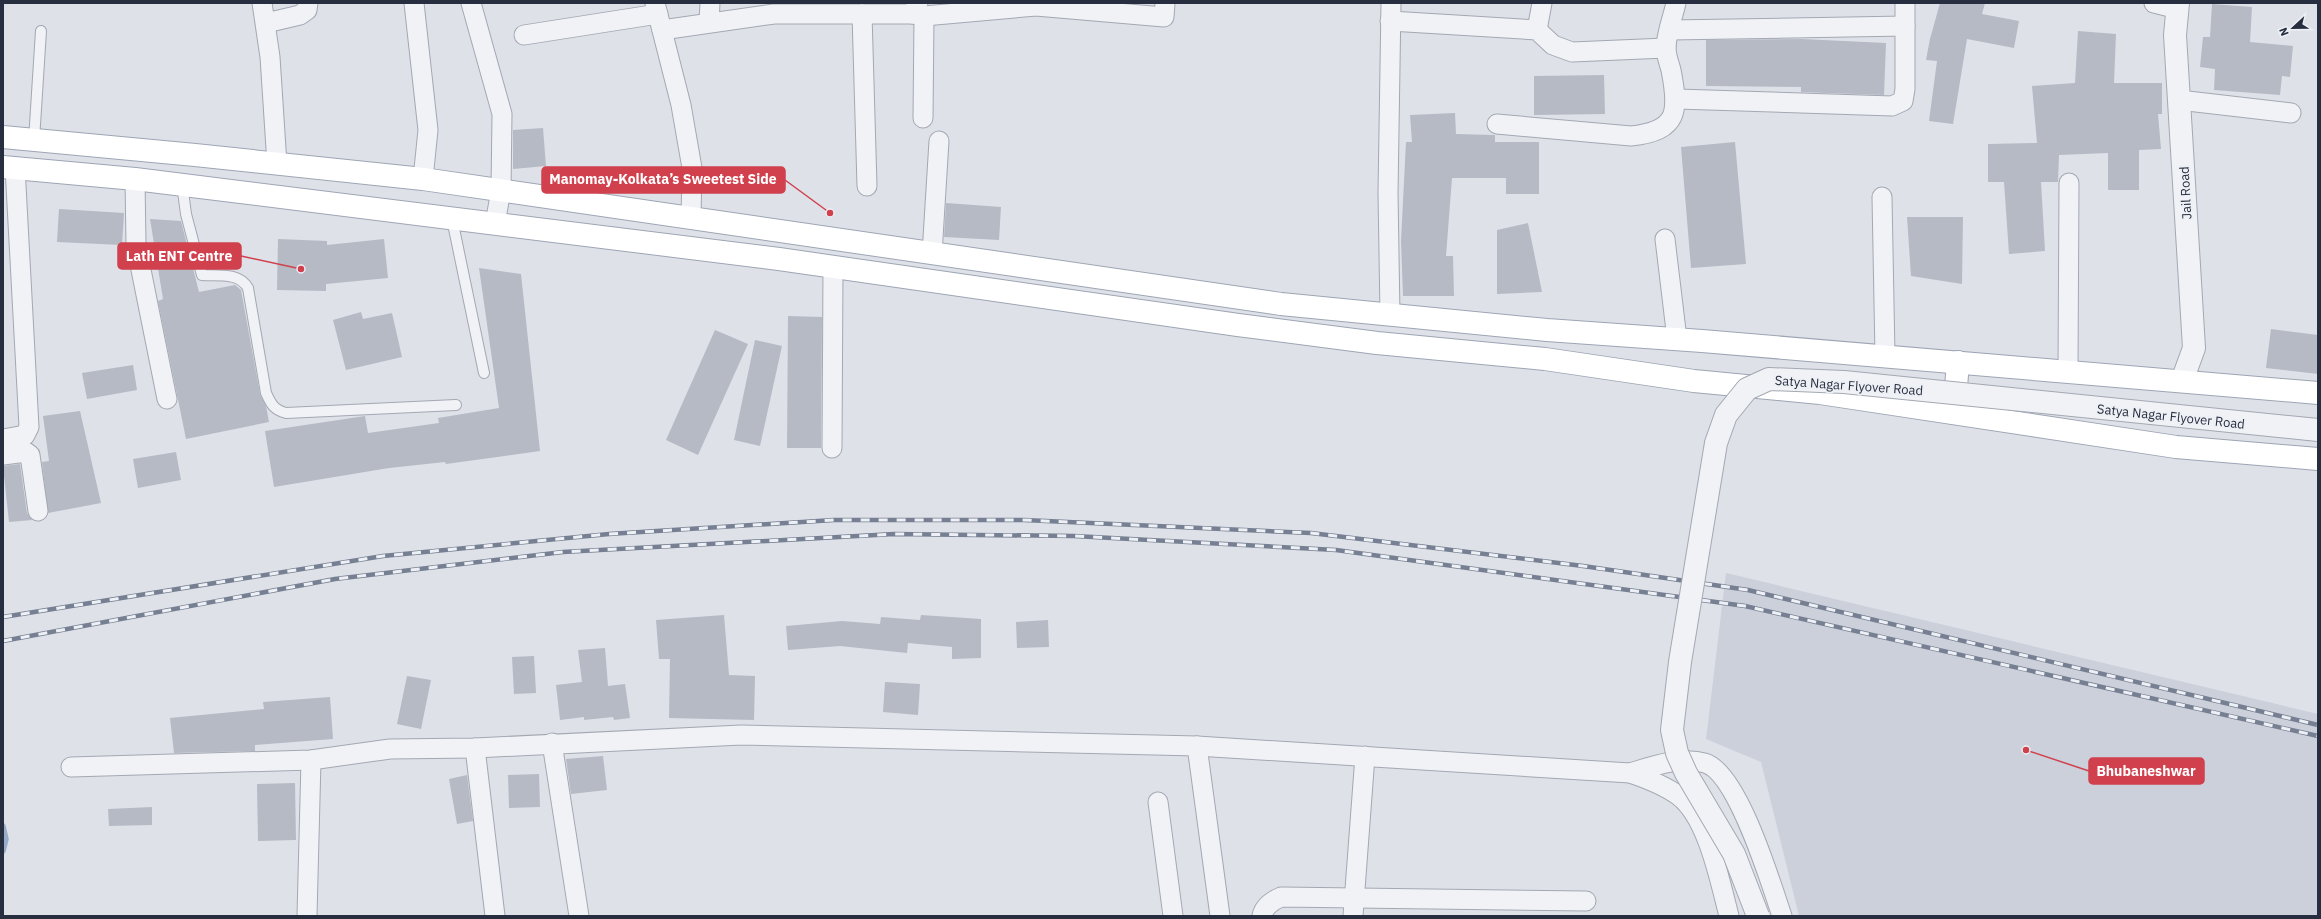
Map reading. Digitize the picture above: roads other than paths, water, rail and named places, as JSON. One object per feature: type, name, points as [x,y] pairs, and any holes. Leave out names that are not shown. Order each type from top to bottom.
[{"type":"main road","points":[[3,137],[277,164],[501,190],[691,220],[1281,304],[1547,330],[1677,339],[2318,393]]},
{"type":"main road","points":[[9,167],[182,184],[779,259],[833,268],[1377,343],[1545,359],[1694,381],[1820,393],[2176,447],[2318,459]]},
{"type":"main road","points":[[1545,359],[1547,330]]},
{"type":"main road","points":[[1954,413],[1958,362]]},
{"type":"street","points":[[262,3],[266,23],[277,164]]},
{"type":"street","points":[[266,23],[300,15],[307,10],[308,3]]},
{"type":"street","points":[[414,3],[428,130],[423,180]]},
{"type":"street","points":[[471,3],[502,114],[501,190],[495,224]]},
{"type":"street","points":[[709,22],[710,3]]},
{"type":"street","points":[[524,35],[658,16],[709,22],[774,14],[862,14],[1037,5],[1164,17],[1165,3]]},
{"type":"street","points":[[1537,30],[1542,3]]},
{"type":"street","points":[[1497,124],[1631,136],[1649,134],[1661,129],[1670,121],[1676,99],[1666,48],[1676,3]]},
{"type":"street","points":[[1676,99],[1892,106],[1903,101],[1905,89],[1905,3]]},
{"type":"street","points":[[2154,3],[2178,6]]},
{"type":"street","name":"Jail Road","points":[[2178,6],[2176,35],[2179,100],[2194,348],[2182,381]]},
{"type":"street","points":[[918,11],[923,118]]},
{"type":"street","points":[[1390,315],[1390,12],[1537,30],[1553,45],[1572,52],[1666,48]]},
{"type":"street","points":[[862,14],[867,186]]},
{"type":"street","points":[[658,16],[680,105],[692,168],[691,220]]},
{"type":"street","points":[[1670,30],[1905,26]]},
{"type":"street","points":[[2179,100],[2291,113]]},
{"type":"street","points":[[932,254],[939,141]]},
{"type":"street","points":[[3,439],[25,435],[29,427],[9,167]]},
{"type":"street","points":[[135,179],[136,245],[167,399]]},
{"type":"street","points":[[2068,371],[2069,183]]},
{"type":"street","points":[[1882,197],[1885,356]]},
{"type":"street","points":[[1665,239],[1677,339]]},
{"type":"street","points":[[832,448],[833,268]]},
{"type":"street","name":"Satya Nagar Flyover Road","points":[[1758,916],[1734,854],[1686,773],[1677,753],[1672,730],[1680,662],[1716,443],[1726,415],[1747,389],[1769,379],[1844,382],[2318,430]]},
{"type":"street","points":[[3,455],[26,452],[30,455],[38,511]]},
{"type":"street","points":[[71,767],[311,760],[390,749],[475,748],[552,743],[742,735],[1197,746],[1630,773],[1661,784],[1681,797],[1696,815],[1709,847],[1729,916]]},
{"type":"street","points":[[552,743],[579,916]]},
{"type":"street","points":[[1197,746],[1220,916]]},
{"type":"street","points":[[475,748],[495,916]]},
{"type":"street","points":[[1354,907],[1365,756]]},
{"type":"street","points":[[307,916],[311,760]]},
{"type":"street","points":[[1630,773],[1656,765],[1690,760],[1707,763],[1723,776],[1743,811],[1764,863],[1782,916]]},
{"type":"street","points":[[1158,802],[1173,916]]},
{"type":"street","points":[[1262,916],[1263,911],[1270,902],[1281,897],[1354,907],[1423,907],[1586,901]]},
{"type":"lane","points":[[34,140],[41,31]]},
{"type":"lane","points":[[182,184],[186,214],[202,274],[237,277],[244,281],[248,288],[266,393],[271,405],[278,411],[286,413],[456,405]]},
{"type":"lane","points":[[452,219],[484,373]]},
{"type":"waterway","points":[[3,826],[6,839],[3,851]]},
{"type":"railway","points":[[3,617],[383,556],[609,534],[834,520],[1024,520],[1311,533],[1583,566],[1748,590],[2318,725]]},
{"type":"railway","points":[[3,641],[335,579],[563,552],[894,534],[1074,536],[1336,550],[1745,606],[2318,736]]},
{"type":"place","name":"Manomay-Kolkata’s Sweetest Side","points":[[830,213]]},
{"type":"place","name":"Lath ENT Centre","points":[[301,269]]},
{"type":"place","name":"Bhubaneshwar","points":[[2026,750]]}]
